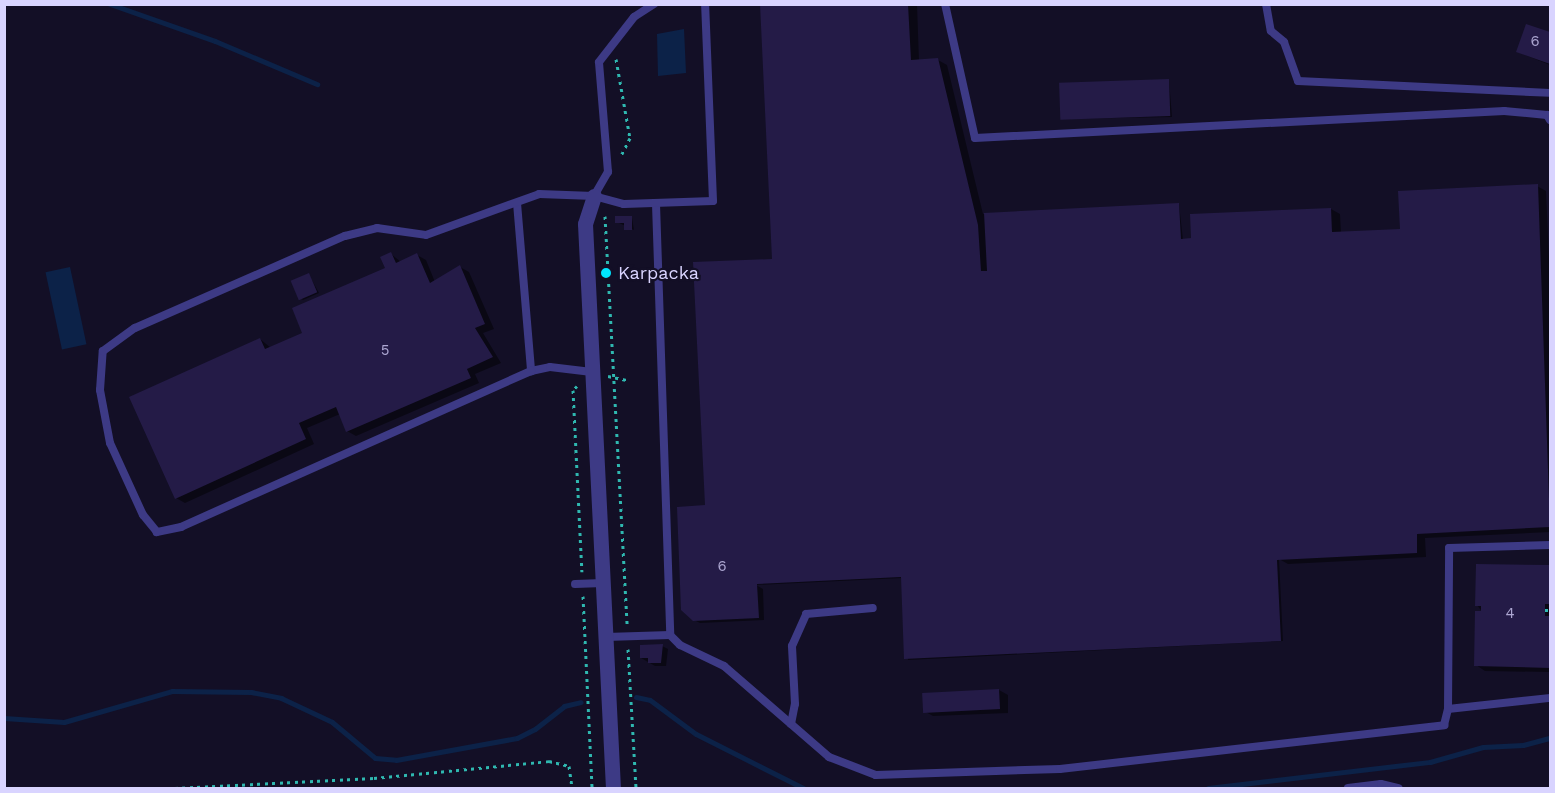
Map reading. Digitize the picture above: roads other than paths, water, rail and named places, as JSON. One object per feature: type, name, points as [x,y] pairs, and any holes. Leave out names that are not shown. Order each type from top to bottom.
[{"type":"street","points":[[594,196],[585,224],[613,789]]},
{"type":"lane","points":[[594,196],[609,172],[599,62],[612,49],[634,17],[654,4]]},
{"type":"lane","points":[[592,372],[550,367],[531,371],[181,527],[157,532],[143,515],[110,443],[100,390],[103,351],[135,328],[345,236],[377,228],[426,235],[539,195],[594,196],[624,204],[713,201],[705,4]]},
{"type":"lane","points":[[945,4],[975,138],[1504,111],[1547,114],[1551,120]]},
{"type":"lane","points":[[1266,4],[1271,31],[1284,42],[1298,81],[1551,93]]},
{"type":"lane","points":[[517,203],[531,371]]},
{"type":"lane","points":[[656,204],[670,634],[680,645],[724,666],[829,757],[846,767],[890,776],[1060,769],[1444,724],[1448,708],[1449,548],[1551,545]]},
{"type":"lane","points":[[575,584],[603,583]]},
{"type":"lane","points":[[791,724],[795,704],[792,646],[806,614],[873,608]]},
{"type":"lane","points":[[606,637],[670,634]]},
{"type":"lane","points":[[1448,708],[1551,698]]},
{"type":"lane","points":[[1348,789],[1381,784],[1399,789]]},
{"type":"water","points":[[684,29],[686,73],[658,76],[657,34]]},
{"type":"water","points":[[70,267],[86,344],[62,349],[46,272]]},
{"type":"waterway","points":[[110,4],[215,41],[317,84]]},
{"type":"waterway","points":[[4,718],[64,722],[172,691],[251,692],[281,698],[332,722],[375,758],[396,760],[517,738],[535,729],[564,706],[581,702]]},
{"type":"waterway","points":[[636,697],[650,700],[696,734],[803,788]]},
{"type":"waterway","points":[[1208,788],[1430,762],[1483,747],[1523,745],[1550,738]]},
{"type":"place","name":"Karpacka","points":[[606,273]]}]
